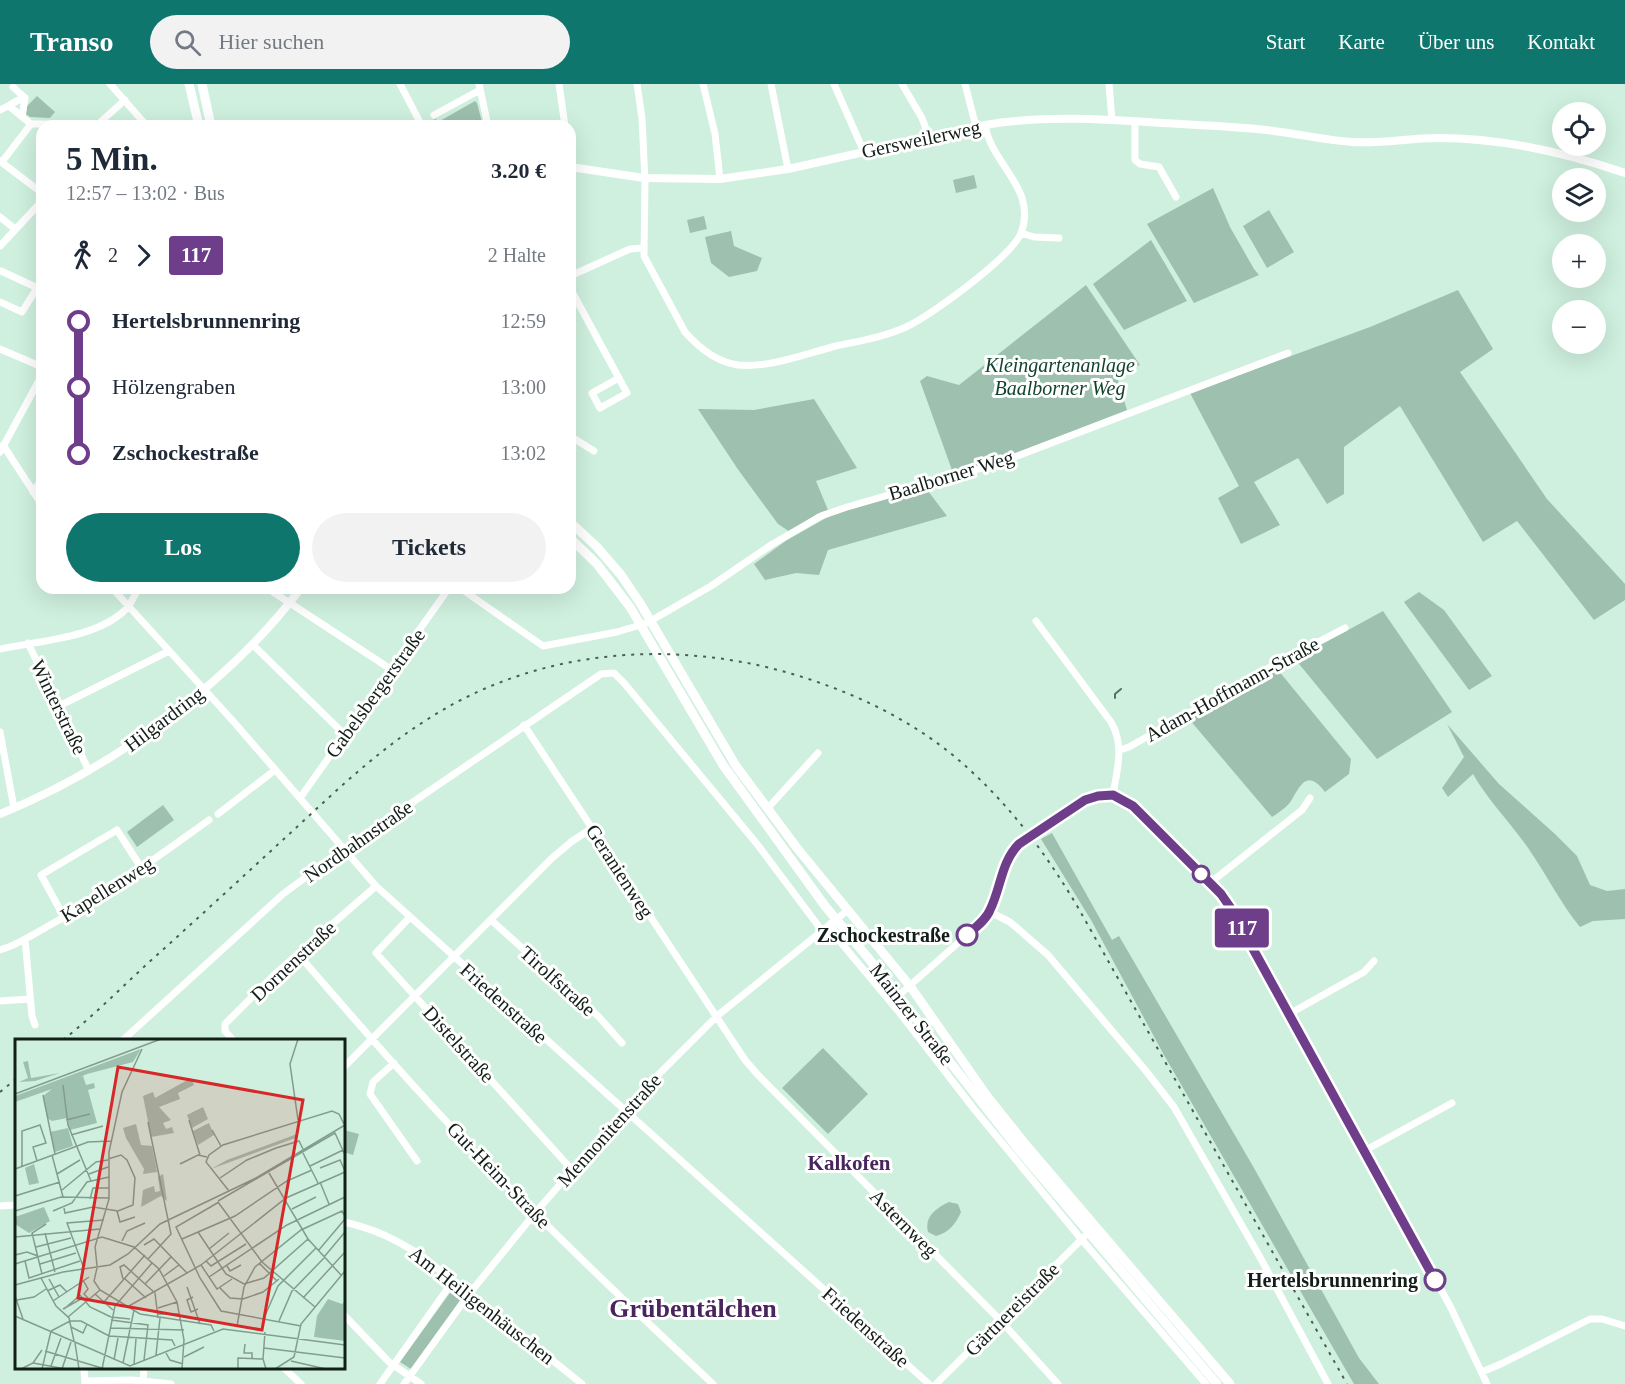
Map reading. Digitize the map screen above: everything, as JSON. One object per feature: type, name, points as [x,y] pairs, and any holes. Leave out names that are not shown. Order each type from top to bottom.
[{"type":"main road","points":[[189,84],[198,120]]},
{"type":"main road","points":[[202,84],[210,120]]},
{"type":"main road","name":"Mainzer Straße","points":[[576,528],[606,556],[621,575],[732,758],[767,809],[910,987],[974,1078],[1026,1145],[1230,1384]]},
{"type":"main road","name":"Mainzer Straße","points":[[576,544],[597,564],[635,615],[707,740],[833,922],[898,996],[1085,1237],[1217,1384]]},
{"type":"street","points":[[110,84],[142,120]]},
{"type":"street","points":[[400,84],[419,120]]},
{"type":"street","points":[[559,84],[564,120]]},
{"type":"street","points":[[637,84],[642,118],[643,248],[646,262],[685,332],[693,342],[717,358],[735,364],[750,365],[763,364],[885,334],[911,325],[931,314],[1002,258],[1014,245],[1021,233],[1024,216],[1022,197],[980,126],[965,84]]},
{"type":"street","points":[[703,84],[715,134],[720,179]]},
{"type":"street","points":[[771,84],[788,169]]},
{"type":"street","points":[[834,84],[864,152]]},
{"type":"street","points":[[902,84],[922,118],[929,137]]},
{"type":"street","points":[[1109,84],[1112,120]]},
{"type":"street","points":[[13,87],[25,98]]},
{"type":"street","points":[[434,115],[479,87],[487,120]]},
{"type":"street","points":[[0,110],[15,100],[25,98]]},
{"type":"street","points":[[22,117],[25,98]]},
{"type":"street","points":[[103,120],[125,100]]},
{"type":"street","points":[[9,106],[31,124],[36,124]]},
{"type":"street","name":"Gersweilerweg","points":[[576,168],[644,178],[720,179],[788,169],[980,126],[1035,119],[1112,120],[1275,131],[1350,142],[1436,138],[1491,140],[1568,154],[1625,173]]},
{"type":"street","points":[[1136,122],[1135,160],[1140,164],[1159,167],[1176,197]]},
{"type":"street","points":[[31,124],[1,162],[36,188]]},
{"type":"street","points":[[0,246],[36,207]]},
{"type":"street","points":[[0,217],[15,229]]},
{"type":"street","points":[[1021,233],[1034,237],[1059,238]]},
{"type":"street","points":[[576,273],[630,249],[643,248]]},
{"type":"street","points":[[1,272],[36,287]]},
{"type":"street","points":[[0,302],[22,312],[36,294]]},
{"type":"street","points":[[576,299],[619,378],[627,393],[600,408],[592,393],[619,378]]},
{"type":"street","points":[[0,349],[36,364]]},
{"type":"street","name":"Baalborner Weg","points":[[469,594],[543,646],[630,628],[664,615],[735,571],[771,545],[821,516],[999,463],[1288,353]]},
{"type":"street","points":[[36,386],[2,449],[36,496]]},
{"type":"street","points":[[576,440],[594,451]]},
{"type":"street","points":[[33,492],[36,488]]},
{"type":"street","name":"Friedenstraße","points":[[117,594],[376,886],[929,1384]]},
{"type":"street","points":[[0,649],[102,626],[128,606],[135,594]]},
{"type":"street","points":[[277,594],[392,670]]},
{"type":"street","name":"Hilgardring","points":[[0,814],[89,771],[118,753],[204,690],[253,645],[296,594]]},
{"type":"street","name":"Gabelsbergerstraße","points":[[300,798],[445,594]]},
{"type":"street","name":"Adam-Hoffmann-Straße","points":[[1036,621],[1111,722],[1118,735],[1120,750],[1113,795]]},
{"type":"street","name":"Adam-Hoffmann-Straße","points":[[1120,750],[1344,628]]},
{"type":"street","name":"Winterstraße","points":[[28,644],[89,771]]},
{"type":"street","points":[[253,645],[345,735]]},
{"type":"street","points":[[59,706],[169,651]]},
{"type":"street","name":"Nordbahnstraße","points":[[125,1039],[283,894],[344,849],[601,674],[614,673],[776,869],[821,931]]},
{"type":"street","name":"Geranienweg","points":[[524,725],[717,1016]]},
{"type":"street","points":[[0,732],[14,808]]},
{"type":"street","points":[[767,809],[818,753]]},
{"type":"street","points":[[218,814],[275,770]]},
{"type":"street","points":[[898,996],[990,912],[1006,863],[1011,852],[1019,844],[1085,800],[1113,795],[1133,806],[1210,883],[1230,907],[1450,1306],[1487,1384]]},
{"type":"street","points":[[1210,883],[1302,810],[1310,798]]},
{"type":"street","name":"Kapellenweg","points":[[0,950],[64,917],[142,869],[209,820]]},
{"type":"street","points":[[345,1066],[551,859],[592,828]]},
{"type":"street","points":[[64,917],[41,875],[117,830],[142,869]]},
{"type":"street","name":"Dornenstraße","points":[[231,1039],[225,1031],[225,1024],[298,954],[376,886]]},
{"type":"street","name":"Mennonitenstraße","points":[[404,1384],[469,1294],[535,1213],[654,1078],[717,1016],[848,910]]},
{"type":"street","points":[[990,912],[1010,922],[1048,955],[1174,1107],[1266,1268],[1328,1384]]},
{"type":"street","name":"Distelstraße","points":[[409,918],[376,953],[573,1171]]},
{"type":"street","name":"Tirolfstraße","points":[[491,920],[598,1016],[622,1043]]},
{"type":"street","name":"Mainzer Straße","points":[[833,922],[837,938],[881,990],[974,1109],[1085,1237],[1206,1384]]},
{"type":"street","points":[[25,939],[30,999],[35,1025]]},
{"type":"street","name":"Gut-Heim-Straße","points":[[298,954],[371,1039],[535,1213],[627,1304],[713,1384]]},
{"type":"street","points":[[1289,1014],[1364,972],[1374,961]]},
{"type":"street","points":[[0,1001],[30,999]]},
{"type":"street","name":"Asternweg","points":[[717,1016],[758,1076],[1000,1320],[1058,1384]]},
{"type":"street","points":[[394,1063],[373,1082],[370,1094],[417,1161]]},
{"type":"street","points":[[1364,1151],[1452,1103]]},
{"type":"street","points":[[0,1206],[15,1205]]},
{"type":"street","name":"Am Heiligenhäuschen","points":[[345,1222],[394,1238],[422,1256],[582,1384]]},
{"type":"street","name":"Gärtnereistraße","points":[[936,1384],[1085,1237]]},
{"type":"street","points":[[380,1384],[453,1281]]},
{"type":"street","points":[[345,1316],[393,1365],[421,1384]]},
{"type":"street","points":[[1482,1372],[1590,1319],[1602,1319],[1625,1326]]},
{"type":"street","points":[[143,1381],[144,1369]]},
{"type":"street","points":[[285,1369],[301,1384]]},
{"type":"street","points":[[85,1382],[143,1381],[171,1384]]},
{"type":"green space","points":[[37,96],[55,112],[50,118],[30,117],[26,114],[27,106]]},
{"type":"green space","points":[[475,101],[481,120],[442,120]]},
{"type":"green space","points":[[974,175],[977,188],[956,193],[953,180]]},
{"type":"green space","points":[[1213,188],[1230,227],[1259,275],[1194,303],[1147,224]]},
{"type":"green space","points":[[1269,210],[1294,252],[1267,268],[1243,226]]},
{"type":"green space","points":[[704,216],[707,229],[690,233],[687,220]]},
{"type":"green space","points":[[731,231],[734,246],[762,258],[757,271],[729,277],[711,263],[705,237]]},
{"type":"green space","points":[[1151,240],[1187,301],[1124,330],[1093,284]]},
{"type":"green space","name":"Kleingartenanlage Baalborner Weg","points":[[1086,285],[1140,365],[1116,374],[1127,410],[998,460],[953,473],[920,381],[927,376],[959,385]]},
{"type":"green space","points":[[1458,290],[1493,349],[1460,372],[1547,499],[1625,584],[1625,600],[1594,620],[1517,521],[1483,542],[1400,406],[1344,447],[1344,494],[1327,504],[1298,458],[1254,482],[1280,525],[1241,544],[1218,498],[1239,486],[1190,393],[1370,327]]},
{"type":"green space","points":[[814,399],[857,468],[816,481],[828,510],[817,514],[790,532],[778,524],[698,409],[754,410]]},
{"type":"green space","points":[[925,487],[947,516],[828,550],[819,575],[796,573],[765,580],[754,564],[787,540],[835,513]]},
{"type":"green space","points":[[1419,592],[1444,610],[1492,676],[1469,690],[1404,602]]},
{"type":"green space","points":[[1383,611],[1452,712],[1377,759],[1295,659]]},
{"type":"green space","points":[[1278,670],[1351,759],[1349,774],[1325,792],[1319,785],[1309,780],[1301,785],[1282,810],[1272,817],[1189,719],[1272,671]]},
{"type":"green space","points":[[1447,724],[1499,784],[1577,856],[1590,885],[1607,891],[1625,889],[1625,919],[1593,921],[1580,927],[1527,846],[1487,796],[1473,774],[1448,797],[1442,788],[1464,757]]},
{"type":"green space","points":[[163,805],[174,820],[137,847],[127,832]]},
{"type":"green space","points":[[1052,833],[1112,940],[1119,936],[1254,1168],[1359,1358],[1379,1384],[1354,1384],[1164,1055],[1091,920],[1041,839]]},
{"type":"green space","points":[[823,1048],[868,1094],[828,1134],[782,1088]]},
{"type":"green space","points":[[345,1130],[359,1134],[353,1155],[345,1152]]},
{"type":"green space","points":[[949,1202],[958,1204],[961,1212],[957,1220],[940,1235],[936,1236],[928,1232],[929,1217]]},
{"type":"green space","points":[[452,1290],[462,1298],[411,1369],[400,1362]]},
{"type":"waterway","points":[[1115,698],[1115,694],[1121,689]]},
{"type":"railway","points":[[64,1039],[360,770],[410,731],[474,694],[521,675],[571,662],[621,655],[672,654],[723,659],[774,669],[856,697],[920,731],[968,768],[1019,822],[1049,862],[1076,904],[1347,1384]]},
{"type":"railway","points":[[0,1092],[15,1080]]},
{"type":"bus line","name":"117","points":[[967,935],[990,912],[1006,863],[1011,852],[1019,844],[1085,800],[1113,795],[1133,806],[1221,894],[1230,907],[1435,1280]]},
{"type":"place","name":"Zschockestraße","points":[[967,935]]},
{"type":"place","name":"Hertelsbrunnenring","points":[[1435,1280]]},
{"type":"district","name":"Kalkofen","points":[[849,1163]]},
{"type":"district","name":"Grübentälchen","points":[[693,1308]]}]
